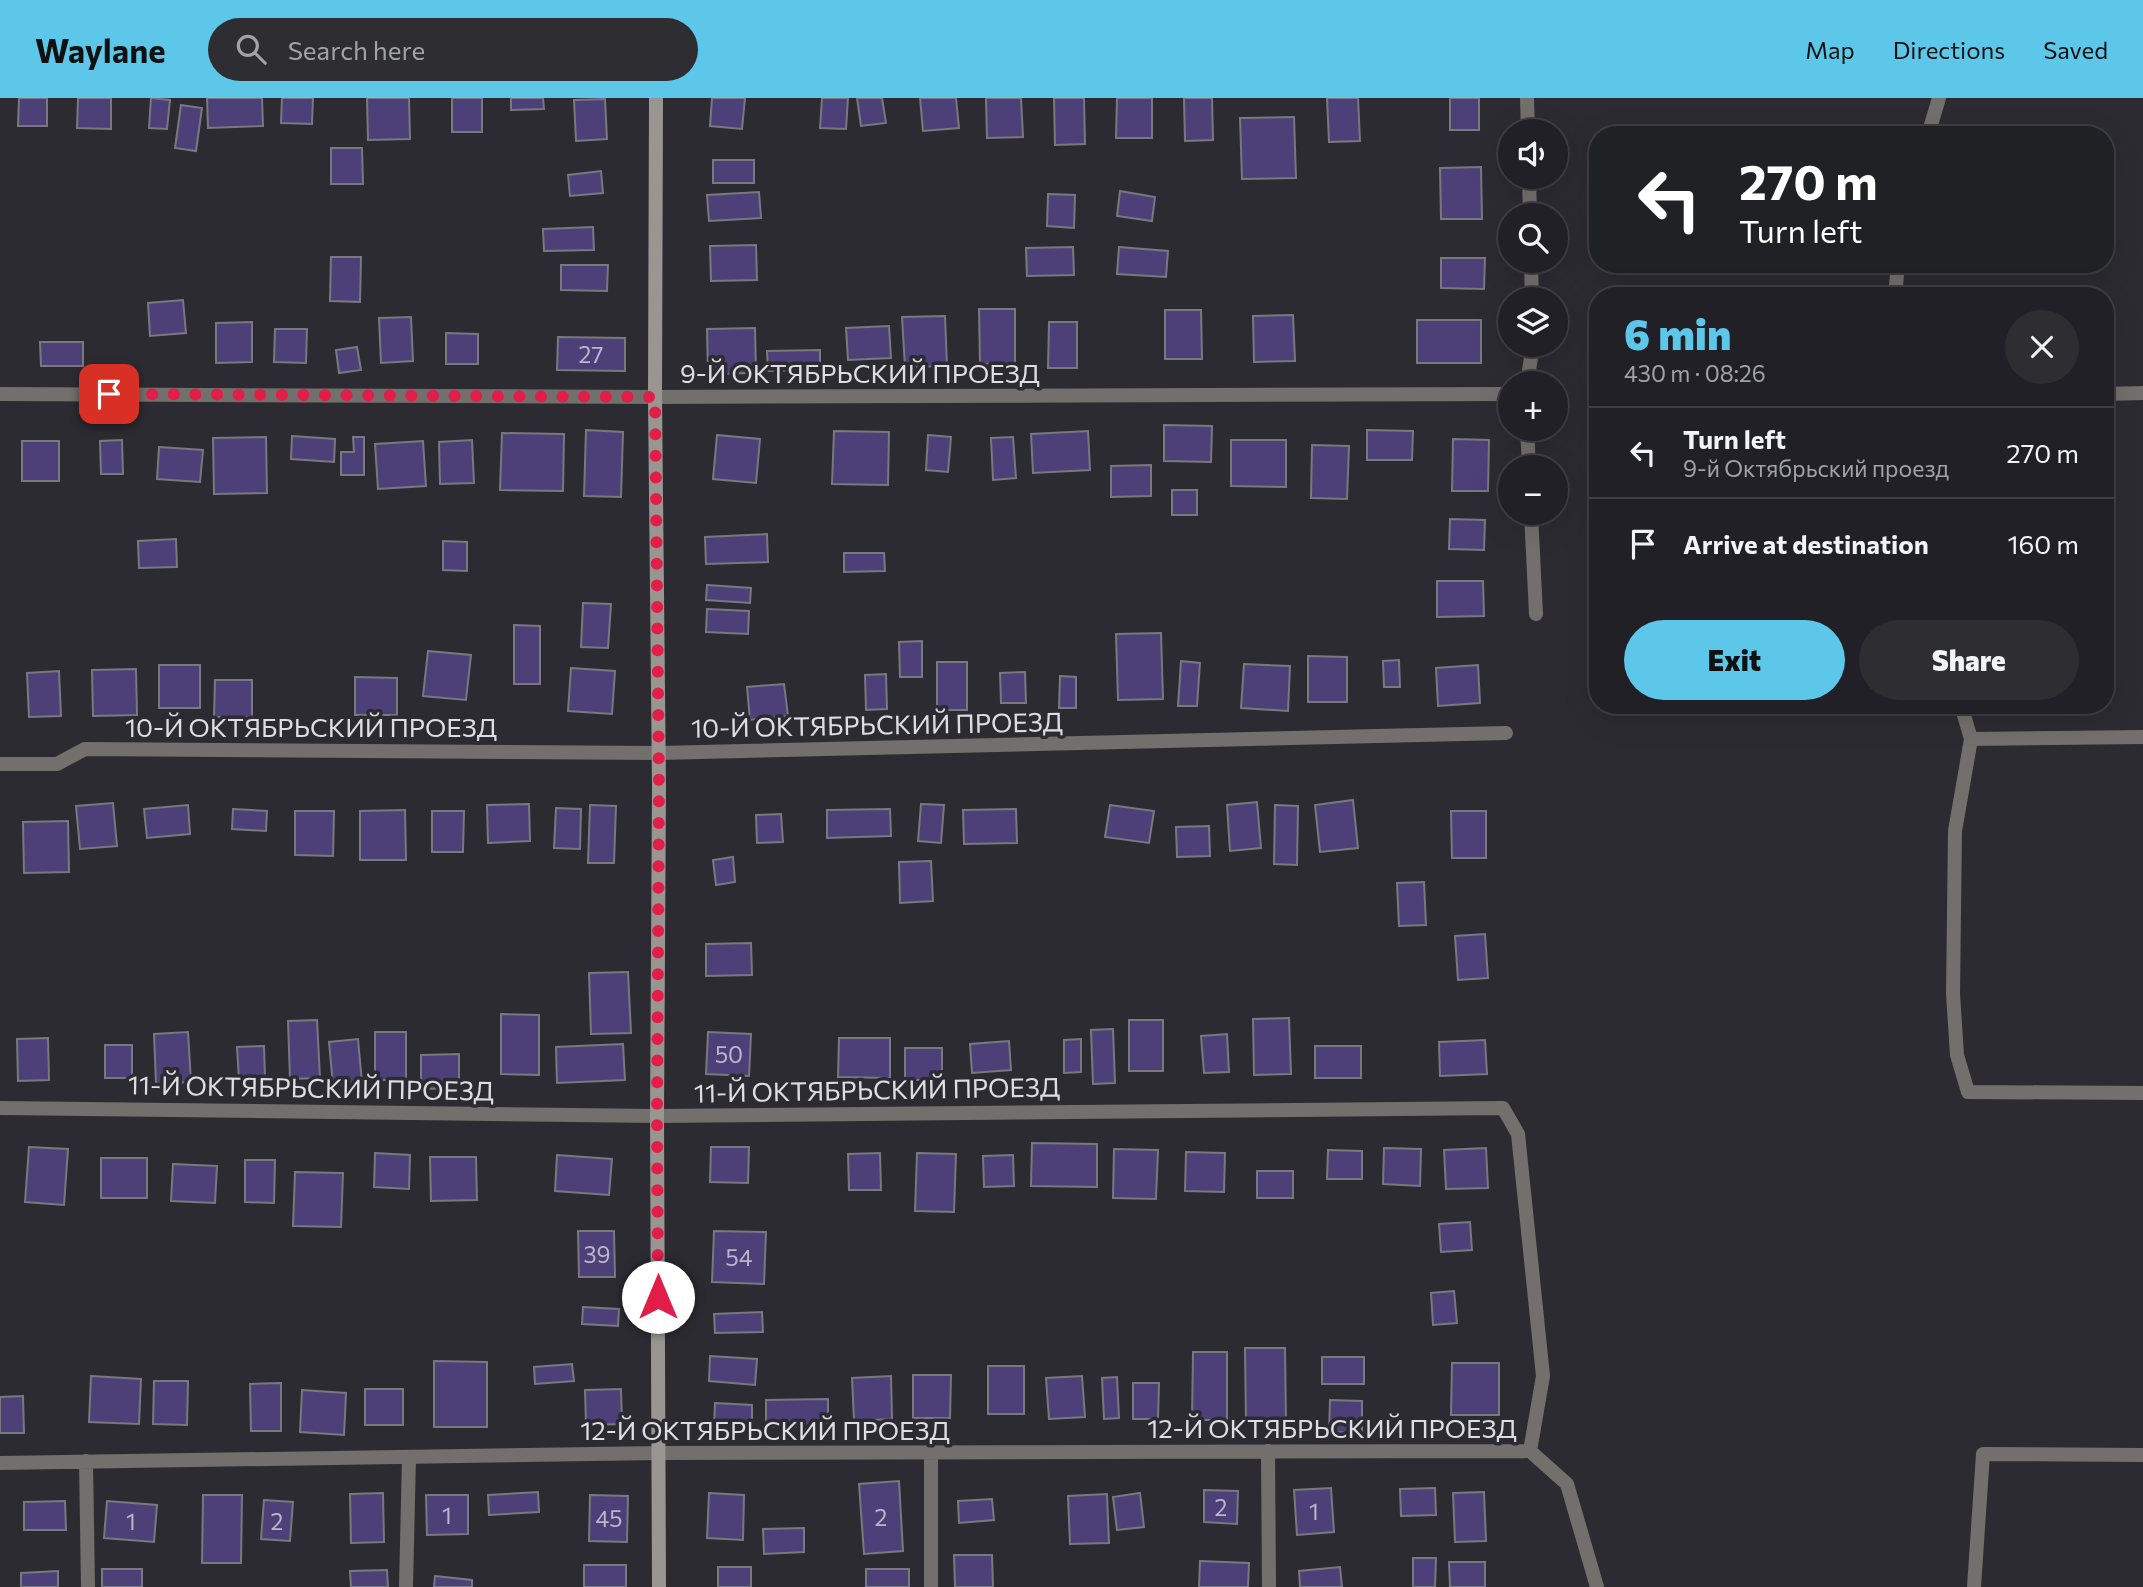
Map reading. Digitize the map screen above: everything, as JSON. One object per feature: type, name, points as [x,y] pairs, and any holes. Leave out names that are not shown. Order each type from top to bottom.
[{"type":"street","points":[[656,98],[659,1587]]},
{"type":"street","points":[[1527,98],[1528,119]]},
{"type":"street","points":[[1931,126],[1939,98]]},
{"type":"street","points":[[2114,394],[2143,393]]},
{"type":"street","name":"9-Й ОКТЯБРЬСКИЙ ПРОЕЗД","points":[[0,394],[655,397],[1498,394]]},
{"type":"street","points":[[1532,525],[1536,614]]},
{"type":"street","points":[[1963,714],[1970,738],[1955,831],[1953,994],[1957,1055],[1968,1091],[2143,1093]]},
{"type":"street","name":"10-Й ОКТЯБРЬСКИЙ ПРОЕЗД","points":[[0,764],[57,764],[85,749],[659,753],[1506,733]]},
{"type":"street","points":[[1970,738],[2143,737]]},
{"type":"street","name":"11-Й ОКТЯБРЬСКИЙ ПРОЕЗД","points":[[0,1108],[657,1116],[1503,1108],[1518,1134],[1543,1376],[1530,1451]]},
{"type":"street","points":[[1268,1451],[1269,1587]]},
{"type":"street","points":[[1530,1451],[1567,1484],[1597,1587]]},
{"type":"street","name":"12-Й ОКТЯБРЬСКИЙ ПРОЕЗД","points":[[0,1463],[660,1453],[1530,1451]]},
{"type":"street","points":[[931,1452],[931,1587]]},
{"type":"street","points":[[1974,1587],[1983,1454],[2143,1455]]},
{"type":"street","points":[[405,1587],[409,1457]]},
{"type":"street","points":[[86,1461],[88,1587]]},
{"type":"building","points":[[19,98],[47,98],[47,126],[18,126]]},
{"type":"building","points":[[78,98],[111,98],[111,129],[77,128]]},
{"type":"building","points":[[151,98],[170,100],[167,129],[149,128]]},
{"type":"building","points":[[207,98],[262,98],[263,126],[208,128]]},
{"type":"building","points":[[282,98],[313,98],[312,124],[281,123]]},
{"type":"building","points":[[367,98],[409,98],[410,139],[368,140]]},
{"type":"building","points":[[452,98],[482,98],[482,132],[452,132]]},
{"type":"building","points":[[511,98],[543,98],[544,109],[511,110]]},
{"type":"building","points":[[712,98],[745,98],[742,129],[710,126]]},
{"type":"building","points":[[822,98],[848,98],[846,129],[820,128]]},
{"type":"building","points":[[857,98],[882,98],[886,123],[861,126]]},
{"type":"building","points":[[920,98],[956,98],[959,128],[923,131]]},
{"type":"building","points":[[986,98],[1021,98],[1023,137],[987,138]]},
{"type":"building","points":[[1054,98],[1084,98],[1085,144],[1055,145]]},
{"type":"building","points":[[1117,98],[1152,98],[1152,138],[1116,138]]},
{"type":"building","points":[[1184,98],[1212,98],[1213,140],[1185,141]]},
{"type":"building","points":[[1327,98],[1358,98],[1360,141],[1329,142]]},
{"type":"building","points":[[1450,98],[1479,98],[1479,130],[1450,130]]},
{"type":"building","points":[[605,99],[607,139],[576,141],[574,100]]},
{"type":"building","points":[[181,105],[202,108],[196,151],[175,148]]},
{"type":"building","points":[[1294,117],[1296,178],[1242,179],[1240,118]]},
{"type":"building","points":[[331,148],[362,148],[363,184],[331,184]]},
{"type":"building","points":[[713,160],[754,160],[754,183],[713,183]]},
{"type":"building","points":[[1481,167],[1482,219],[1441,219],[1440,168]]},
{"type":"building","points":[[601,171],[603,193],[570,196],[568,175]]},
{"type":"building","points":[[1120,191],[1155,197],[1152,221],[1117,216]]},
{"type":"building","points":[[759,192],[761,218],[709,221],[707,195]]},
{"type":"building","points":[[1048,194],[1075,195],[1074,228],[1047,226]]},
{"type":"building","points":[[593,227],[594,250],[544,251],[543,229]]},
{"type":"building","points":[[756,245],[757,280],[711,281],[710,246]]},
{"type":"building","points":[[1073,247],[1074,275],[1027,276],[1026,248]]},
{"type":"building","points":[[1119,247],[1168,251],[1166,277],[1117,274]]},
{"type":"building","points":[[331,257],[361,257],[360,302],[330,301]]},
{"type":"building","points":[[1441,258],[1485,258],[1484,289],[1441,288]]},
{"type":"building","points":[[561,265],[608,265],[607,291],[561,290]]},
{"type":"building","points":[[183,300],[186,333],[150,336],[148,303]]},
{"type":"building","points":[[979,309],[1015,309],[1015,363],[980,364]]},
{"type":"building","points":[[1165,310],[1201,310],[1202,359],[1165,359]]},
{"type":"building","points":[[1293,315],[1295,361],[1254,362],[1253,316]]},
{"type":"building","points":[[945,316],[947,366],[905,367],[902,317]]},
{"type":"building","points":[[411,317],[413,361],[381,363],[379,318]]},
{"type":"building","points":[[1417,320],[1481,320],[1481,363],[1417,363]]},
{"type":"building","points":[[252,322],[252,362],[216,363],[216,323]]},
{"type":"building","points":[[1049,322],[1077,322],[1077,368],[1048,368]]},
{"type":"building","points":[[889,326],[891,358],[848,360],[846,328]]},
{"type":"building","points":[[755,328],[756,373],[708,374],[707,329]]},
{"type":"building","points":[[275,329],[307,329],[306,363],[274,362]]},
{"type":"building","points":[[446,333],[478,334],[478,364],[446,364]]},
{"type":"building","points":[[558,337],[625,338],[625,371],[557,370]]},
{"type":"building","points":[[40,342],[83,342],[83,366],[41,366]]},
{"type":"building","points":[[357,347],[361,370],[339,373],[336,350]]},
{"type":"building","points":[[820,350],[820,370],[768,371],[767,351]]},
{"type":"building","points":[[1164,425],[1212,426],[1211,462],[1164,461]]},
{"type":"building","points":[[586,430],[623,432],[621,497],[584,496]]},
{"type":"building","points":[[1367,430],[1413,431],[1412,460],[1367,460]]},
{"type":"building","points":[[834,431],[889,432],[888,485],[832,484]]},
{"type":"building","points":[[1088,431],[1090,470],[1033,473],[1031,434]]},
{"type":"building","points":[[502,433],[564,434],[563,491],[500,490]]},
{"type":"building","points":[[717,435],[760,439],[756,483],[713,479]]},
{"type":"building","points":[[928,435],[951,437],[948,472],[926,470]]},
{"type":"building","points":[[292,436],[335,439],[334,462],[291,459]]},
{"type":"building","points":[[266,437],[267,493],[214,494],[213,438]]},
{"type":"building","points":[[353,437],[364,437],[364,475],[341,475],[341,452],[354,452]]},
{"type":"building","points":[[1013,437],[1016,478],[993,480],[991,438]]},
{"type":"building","points":[[1453,439],[1489,440],[1488,491],[1452,491]]},
{"type":"building","points":[[122,440],[123,474],[101,474],[100,441]]},
{"type":"building","points":[[472,440],[474,483],[440,484],[439,442]]},
{"type":"building","points":[[1231,440],[1286,440],[1286,487],[1231,486]]},
{"type":"building","points":[[22,441],[59,441],[59,481],[22,481]]},
{"type":"building","points":[[423,441],[426,486],[378,489],[375,444]]},
{"type":"building","points":[[1312,445],[1349,446],[1347,499],[1311,498]]},
{"type":"building","points":[[159,447],[203,450],[200,482],[157,479]]},
{"type":"building","points":[[1151,465],[1151,496],[1111,497],[1111,466]]},
{"type":"building","points":[[1172,490],[1197,490],[1197,515],[1172,515]]},
{"type":"building","points":[[1450,519],[1485,520],[1484,550],[1449,549]]},
{"type":"building","points":[[767,534],[768,562],[706,564],[705,537]]},
{"type":"building","points":[[176,539],[177,567],[139,568],[138,541]]},
{"type":"building","points":[[443,541],[467,542],[467,571],[443,570]]},
{"type":"building","points":[[844,553],[884,553],[885,571],[844,572]]},
{"type":"building","points":[[1437,581],[1483,581],[1484,616],[1437,617]]},
{"type":"building","points":[[707,585],[751,588],[750,603],[706,600]]},
{"type":"building","points":[[583,603],[611,604],[608,648],[581,647]]},
{"type":"building","points":[[707,609],[749,611],[748,634],[706,632]]},
{"type":"building","points":[[514,625],[540,626],[540,684],[514,684]]},
{"type":"building","points":[[1161,633],[1163,699],[1118,700],[1116,634]]},
{"type":"building","points":[[922,641],[922,677],[900,677],[899,642]]},
{"type":"building","points":[[428,651],[471,655],[466,700],[423,696]]},
{"type":"building","points":[[1308,656],[1347,657],[1347,702],[1308,702]]},
{"type":"building","points":[[1399,660],[1400,687],[1384,687],[1383,661]]},
{"type":"building","points":[[1181,661],[1200,663],[1197,706],[1178,706]]},
{"type":"building","points":[[937,662],[967,662],[967,710],[937,710]]},
{"type":"building","points":[[1244,664],[1290,666],[1288,711],[1241,708]]},
{"type":"building","points":[[159,665],[200,665],[200,708],[159,708]]},
{"type":"building","points":[[1478,665],[1480,703],[1438,706],[1436,668]]},
{"type":"building","points":[[571,668],[615,671],[612,714],[568,711]]},
{"type":"building","points":[[136,669],[137,715],[93,716],[92,670]]},
{"type":"building","points":[[59,671],[61,716],[29,717],[27,673]]},
{"type":"building","points":[[1025,672],[1026,703],[1001,703],[1000,673]]},
{"type":"building","points":[[886,674],[887,709],[866,710],[865,675]]},
{"type":"building","points":[[1060,676],[1076,677],[1076,708],[1059,708]]},
{"type":"building","points":[[355,677],[397,678],[397,715],[355,715]]},
{"type":"building","points":[[215,680],[252,680],[252,717],[214,717]]},
{"type":"building","points":[[784,684],[788,716],[750,720],[747,687]]},
{"type":"building","points":[[1353,800],[1358,848],[1320,852],[1315,805]]},
{"type":"building","points":[[1257,802],[1261,848],[1230,851],[1227,805]]},
{"type":"building","points":[[113,803],[117,846],[80,849],[76,806]]},
{"type":"building","points":[[529,804],[530,841],[488,843],[487,805]]},
{"type":"building","points":[[921,804],[944,805],[941,843],[918,841]]},
{"type":"building","points":[[188,805],[190,834],[147,838],[144,809]]},
{"type":"building","points":[[590,805],[616,806],[614,863],[588,863]]},
{"type":"building","points":[[1110,805],[1154,811],[1149,843],[1105,837]]},
{"type":"building","points":[[1275,805],[1298,806],[1297,865],[1274,864]]},
{"type":"building","points":[[556,808],[581,809],[580,849],[554,848]]},
{"type":"building","points":[[233,809],[267,811],[266,831],[232,829]]},
{"type":"building","points":[[890,809],[891,836],[827,838],[827,810]]},
{"type":"building","points":[[1016,809],[1017,843],[964,844],[963,810]]},
{"type":"building","points":[[405,810],[406,860],[360,860],[360,811]]},
{"type":"building","points":[[295,811],[334,811],[333,856],[295,855]]},
{"type":"building","points":[[432,811],[464,811],[463,852],[432,852]]},
{"type":"building","points":[[1451,811],[1486,811],[1486,858],[1452,858]]},
{"type":"building","points":[[781,814],[783,842],[757,843],[756,815]]},
{"type":"building","points":[[68,821],[69,872],[24,873],[23,822]]},
{"type":"building","points":[[1209,826],[1210,856],[1177,857],[1176,827]]},
{"type":"building","points":[[733,857],[735,882],[716,885],[713,860]]},
{"type":"building","points":[[931,861],[933,901],[900,903],[899,862]]},
{"type":"building","points":[[1424,882],[1426,925],[1399,926],[1397,883]]},
{"type":"building","points":[[1485,934],[1488,978],[1458,980],[1455,936]]},
{"type":"building","points":[[751,943],[752,975],[706,976],[706,944]]},
{"type":"building","points":[[628,972],[631,1033],[591,1034],[589,973]]},
{"type":"building","points":[[501,1014],[539,1015],[539,1075],[501,1074]]},
{"type":"building","points":[[1289,1018],[1291,1074],[1254,1075],[1253,1019]]},
{"type":"building","points":[[317,1020],[320,1078],[290,1079],[288,1021]]},
{"type":"building","points":[[1129,1020],[1163,1020],[1163,1071],[1129,1071]]},
{"type":"building","points":[[1113,1029],[1115,1083],[1093,1084],[1091,1030]]},
{"type":"building","points":[[188,1032],[191,1082],[156,1084],[154,1034]]},
{"type":"building","points":[[375,1032],[406,1032],[406,1080],[375,1080]]},
{"type":"building","points":[[708,1032],[751,1034],[749,1076],[706,1074]]},
{"type":"building","points":[[1227,1034],[1229,1072],[1204,1073],[1201,1036]]},
{"type":"building","points":[[48,1038],[49,1080],[18,1081],[17,1039]]},
{"type":"building","points":[[839,1038],[890,1038],[890,1078],[838,1077]]},
{"type":"building","points":[[358,1039],[362,1083],[333,1085],[329,1042]]},
{"type":"building","points":[[1081,1039],[1081,1072],[1064,1073],[1064,1040]]},
{"type":"building","points":[[1485,1040],[1487,1074],[1440,1076],[1439,1042]]},
{"type":"building","points":[[1009,1041],[1011,1070],[972,1073],[970,1044]]},
{"type":"building","points":[[623,1044],[625,1080],[557,1083],[556,1047]]},
{"type":"building","points":[[105,1045],[132,1045],[132,1078],[105,1078]]},
{"type":"building","points":[[264,1046],[265,1079],[239,1080],[237,1047]]},
{"type":"building","points":[[1315,1046],[1361,1046],[1361,1078],[1315,1078]]},
{"type":"building","points":[[905,1048],[942,1048],[942,1080],[905,1080]]},
{"type":"building","points":[[459,1054],[459,1088],[421,1089],[421,1055]]},
{"type":"building","points":[[1032,1143],[1097,1144],[1097,1187],[1031,1186]]},
{"type":"building","points":[[29,1147],[68,1149],[64,1205],[25,1202]]},
{"type":"building","points":[[711,1147],[749,1147],[748,1183],[710,1182]]},
{"type":"building","points":[[1384,1148],[1421,1149],[1420,1186],[1383,1184]]},
{"type":"building","points":[[1486,1148],[1488,1188],[1446,1189],[1444,1150]]},
{"type":"building","points":[[1114,1149],[1158,1150],[1156,1199],[1113,1198]]},
{"type":"building","points":[[1328,1150],[1362,1151],[1362,1179],[1327,1179]]},
{"type":"building","points":[[1186,1152],[1225,1153],[1224,1192],[1185,1191]]},
{"type":"building","points":[[375,1153],[410,1155],[409,1189],[374,1187]]},
{"type":"building","points":[[880,1153],[881,1190],[849,1190],[848,1154]]},
{"type":"building","points":[[917,1153],[956,1154],[954,1212],[915,1211]]},
{"type":"building","points":[[557,1155],[612,1159],[609,1195],[555,1191]]},
{"type":"building","points":[[1013,1155],[1014,1186],[984,1187],[983,1156]]},
{"type":"building","points":[[430,1157],[476,1157],[477,1200],[431,1201]]},
{"type":"building","points":[[101,1158],[147,1158],[147,1198],[101,1198]]},
{"type":"building","points":[[245,1160],[275,1160],[274,1203],[245,1202]]},
{"type":"building","points":[[173,1164],[217,1166],[215,1203],[171,1201]]},
{"type":"building","points":[[1257,1171],[1293,1171],[1293,1198],[1257,1198]]},
{"type":"building","points":[[295,1172],[343,1173],[341,1227],[293,1226]]},
{"type":"building","points":[[1470,1222],[1472,1250],[1441,1252],[1439,1224]]},
{"type":"building","points":[[578,1231],[614,1231],[615,1277],[579,1277]]},
{"type":"building","points":[[714,1231],[766,1232],[764,1284],[712,1282]]},
{"type":"building","points":[[1454,1291],[1457,1323],[1433,1325],[1431,1293]]},
{"type":"building","points":[[583,1307],[619,1309],[618,1326],[582,1324]]},
{"type":"building","points":[[762,1312],[763,1332],[715,1333],[714,1314]]},
{"type":"building","points":[[1245,1348],[1285,1348],[1286,1424],[1246,1424]]},
{"type":"building","points":[[1193,1352],[1227,1352],[1227,1420],[1192,1420]]},
{"type":"building","points":[[710,1356],[757,1359],[755,1385],[709,1381]]},
{"type":"building","points":[[1322,1357],[1364,1357],[1364,1384],[1322,1384]]},
{"type":"building","points":[[434,1361],[487,1362],[487,1427],[434,1427]]},
{"type":"building","points":[[1452,1363],[1499,1363],[1499,1415],[1451,1415]]},
{"type":"building","points":[[572,1364],[574,1381],[535,1384],[534,1367]]},
{"type":"building","points":[[988,1366],[1024,1366],[1024,1414],[988,1414]]},
{"type":"building","points":[[913,1375],[951,1375],[950,1418],[913,1418]]},
{"type":"building","points":[[91,1376],[141,1379],[139,1424],[89,1422]]},
{"type":"building","points":[[891,1376],[892,1419],[854,1421],[852,1378]]},
{"type":"building","points":[[1082,1376],[1085,1417],[1049,1419],[1046,1378]]},
{"type":"building","points":[[1117,1377],[1119,1418],[1104,1419],[1102,1378]]},
{"type":"building","points":[[154,1381],[188,1381],[187,1425],[153,1424]]},
{"type":"building","points":[[281,1383],[281,1431],[251,1431],[250,1384]]},
{"type":"building","points":[[1133,1383],[1159,1383],[1158,1419],[1133,1419]]},
{"type":"building","points":[[365,1389],[403,1389],[403,1425],[365,1425]]},
{"type":"building","points":[[621,1389],[622,1424],[586,1425],[585,1390]]},
{"type":"building","points":[[302,1390],[346,1393],[344,1435],[300,1432]]},
{"type":"building","points":[[23,1396],[24,1433],[0,1433],[0,1397]]},
{"type":"building","points":[[828,1399],[828,1427],[766,1427],[766,1400]]},
{"type":"building","points":[[1330,1400],[1362,1401],[1362,1433],[1329,1432]]},
{"type":"building","points":[[715,1403],[752,1405],[752,1427],[714,1426]]},
{"type":"building","points":[[899,1481],[903,1551],[864,1554],[859,1484]]},
{"type":"building","points":[[1331,1488],[1334,1532],[1297,1535],[1294,1490]]},
{"type":"building","points":[[1435,1488],[1436,1515],[1401,1516],[1400,1489]]},
{"type":"building","points":[[1204,1490],[1238,1491],[1237,1524],[1204,1522]]},
{"type":"building","points":[[538,1492],[539,1512],[489,1515],[488,1495]]},
{"type":"building","points":[[1484,1492],[1486,1541],[1455,1542],[1453,1493]]},
{"type":"building","points":[[383,1493],[384,1542],[351,1543],[350,1494]]},
{"type":"building","points":[[709,1493],[744,1495],[743,1540],[707,1538]]},
{"type":"building","points":[[1140,1493],[1144,1527],[1117,1530],[1113,1497]]},
{"type":"building","points":[[1107,1494],[1109,1543],[1070,1544],[1068,1496]]},
{"type":"building","points":[[203,1495],[242,1495],[241,1563],[202,1563]]},
{"type":"building","points":[[426,1495],[468,1495],[468,1534],[427,1535]]},
{"type":"building","points":[[590,1495],[628,1496],[627,1542],[589,1541]]},
{"type":"building","points":[[992,1499],[994,1520],[959,1523],[958,1501]]},
{"type":"building","points":[[264,1500],[293,1502],[290,1541],[261,1539]]},
{"type":"building","points":[[65,1501],[66,1530],[24,1530],[24,1502]]},
{"type":"building","points":[[107,1501],[157,1505],[154,1542],[104,1538]]},
{"type":"building","points":[[804,1528],[804,1552],[764,1554],[763,1529]]},
{"type":"building","points":[[954,1555],[992,1555],[993,1587],[955,1587]]},
{"type":"building","points":[[1413,1558],[1436,1558],[1435,1587],[1413,1587]]},
{"type":"building","points":[[1200,1561],[1249,1563],[1248,1587],[1199,1587]]},
{"type":"building","points":[[1449,1562],[1485,1562],[1485,1587],[1450,1587]]},
{"type":"building","points":[[584,1565],[626,1565],[626,1587],[584,1587]]},
{"type":"building","points":[[718,1567],[751,1567],[751,1587],[718,1587]]},
{"type":"building","points":[[1340,1567],[1342,1587],[1300,1587],[1299,1571]]},
{"type":"building","points":[[102,1569],[142,1569],[142,1587],[102,1587]]},
{"type":"building","points":[[866,1569],[909,1569],[909,1587],[866,1587]]},
{"type":"building","points":[[387,1570],[388,1587],[351,1587],[350,1571]]},
{"type":"building","points":[[58,1571],[58,1587],[21,1587],[21,1573]]},
{"type":"building","points":[[435,1576],[472,1580],[472,1587],[434,1587]]},
{"type":"route","points":[[109,394],[655,397],[659,786],[658,1297]]}]
